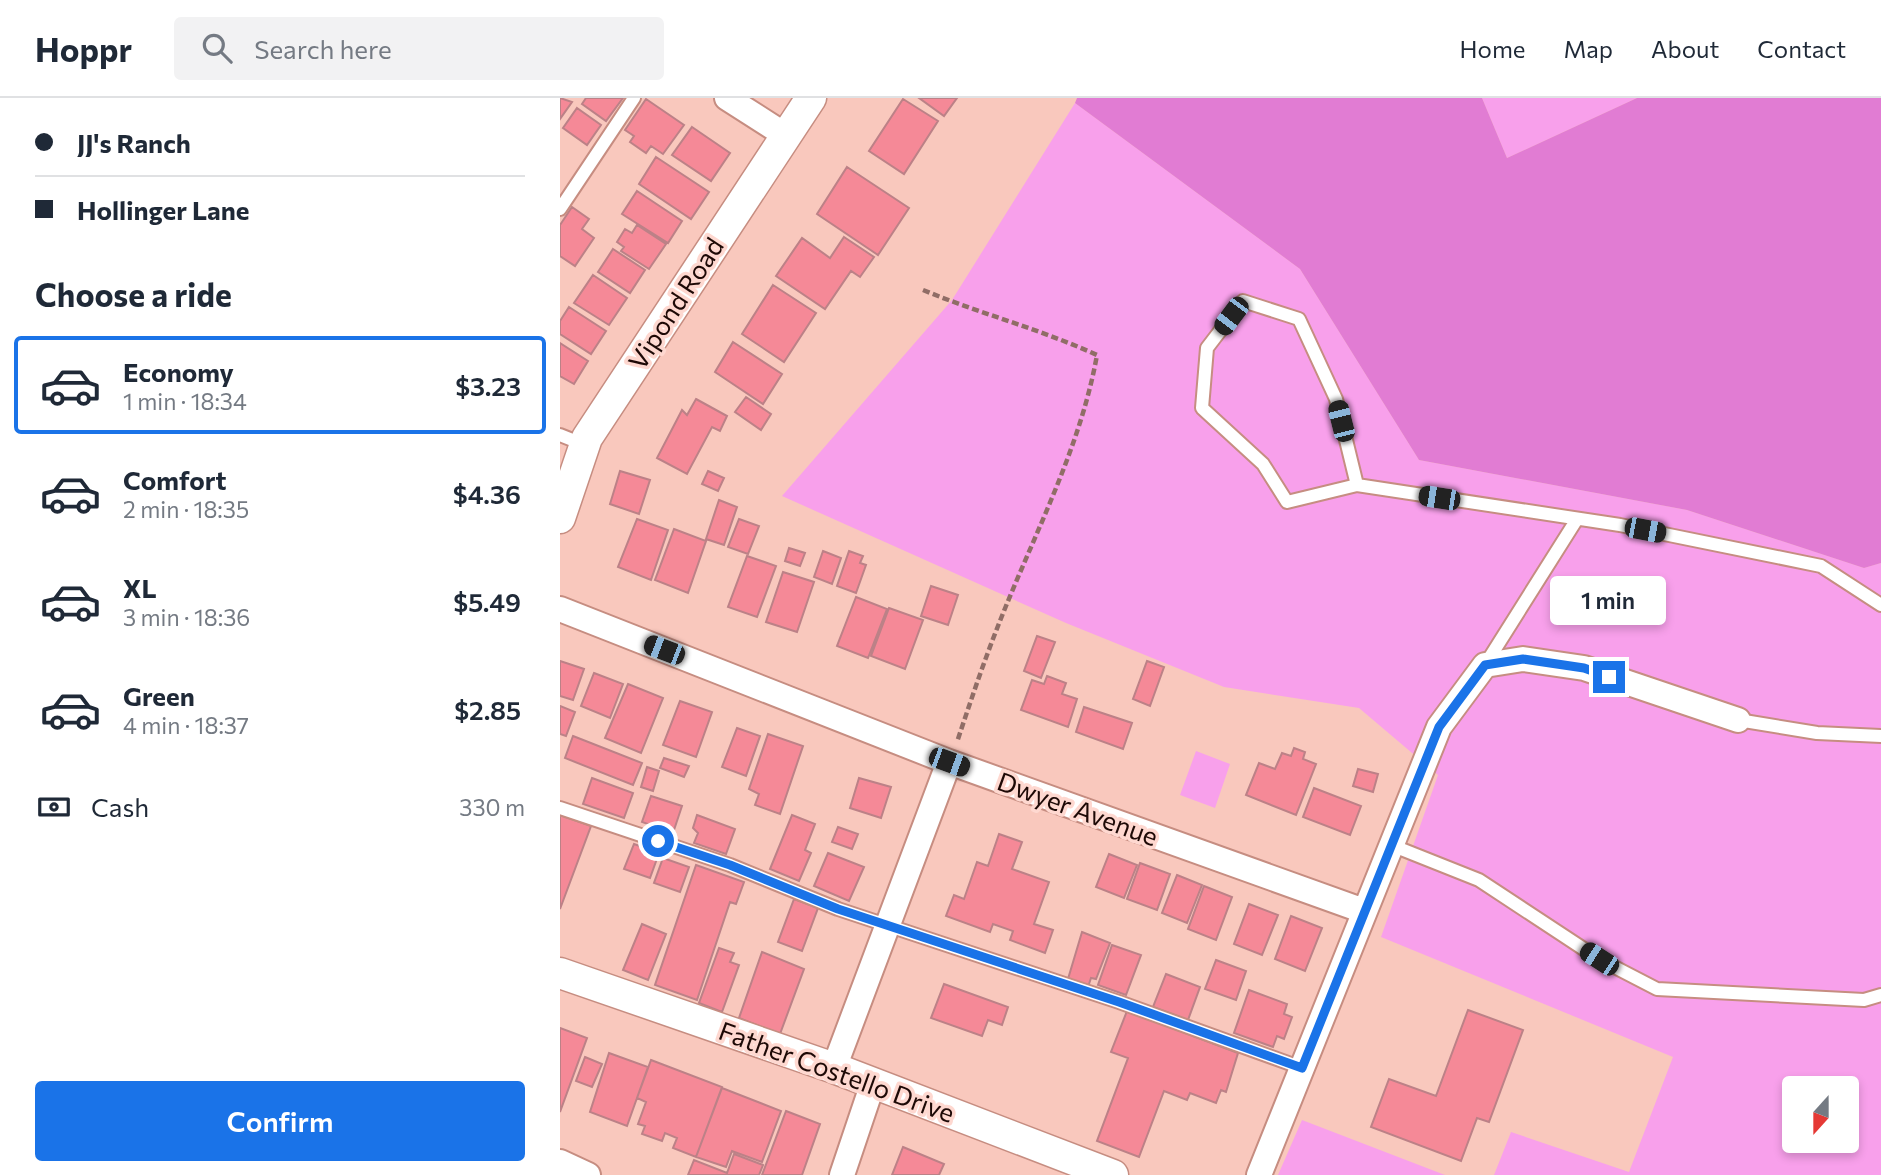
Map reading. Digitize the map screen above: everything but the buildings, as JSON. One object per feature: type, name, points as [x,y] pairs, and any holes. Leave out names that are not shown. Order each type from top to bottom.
[{"type":"street","points":[[727,98],[785,135]]},
{"type":"street","name":"Vipond Road","points":[[560,518],[572,440],[811,98]]},
{"type":"street","name":"Dwyer Avenue","points":[[560,609],[949,762],[1364,912]]},
{"type":"street","points":[[1259,1175],[1439,727],[1485,665],[1523,659],[1584,668],[1738,720]]},
{"type":"street","points":[[834,1068],[886,923],[949,762]]},
{"type":"street","name":"Father Costello Drive","points":[[560,973],[834,1068],[1113,1175]]},
{"type":"street","points":[[842,1175],[873,1083]]},
{"type":"street","points":[[560,1162],[588,1175]]},
{"type":"lane","points":[[560,209],[634,98]]},
{"type":"lane","points":[[1357,485],[1336,399],[1299,319],[1243,301],[1207,348],[1202,408],[1263,464],[1287,502],[1357,485],[1577,519],[1821,566],[1881,605]]},
{"type":"lane","points":[[1485,665],[1577,519]]},
{"type":"lane","points":[[1738,720],[1817,733],[1881,736]]},
{"type":"lane","points":[[560,808],[730,865],[838,909],[886,923],[1302,1068]]},
{"type":"lane","points":[[1391,845],[1479,880],[1599,959],[1657,989],[1864,1000],[1881,995]]},
{"type":"path","points":[[923,290],[974,311],[1048,332],[1097,355],[1089,401],[1037,537],[998,626],[949,762]]},
{"type":"shaded area","points":[[1077,98],[1482,98],[1507,158],[1637,98],[1881,98],[1881,563],[1864,568],[1687,510],[1419,460],[1300,269],[1075,103]]},
{"type":"shaded area","points":[[1482,98],[1637,98],[1507,158]]},
{"type":"shaded area","points":[[1075,103],[1300,269],[1419,460],[1687,510],[1864,568],[1881,563],[1881,1175],[1494,1175],[1511,1132],[1629,1172],[1673,1057],[1381,937],[1438,775],[1359,708],[1224,687],[1066,623],[782,496],[952,300]]},
{"type":"shaded area","points":[[1196,751],[1230,764],[1215,808],[1180,795]]},
{"type":"shaded area","points":[[1302,1120],[1445,1175],[1278,1175]]},
{"type":"route","points":[[658,841],[730,865],[838,909],[1119,1002],[1302,1068],[1439,727],[1485,665],[1523,659],[1584,668],[1609,677]]}]
